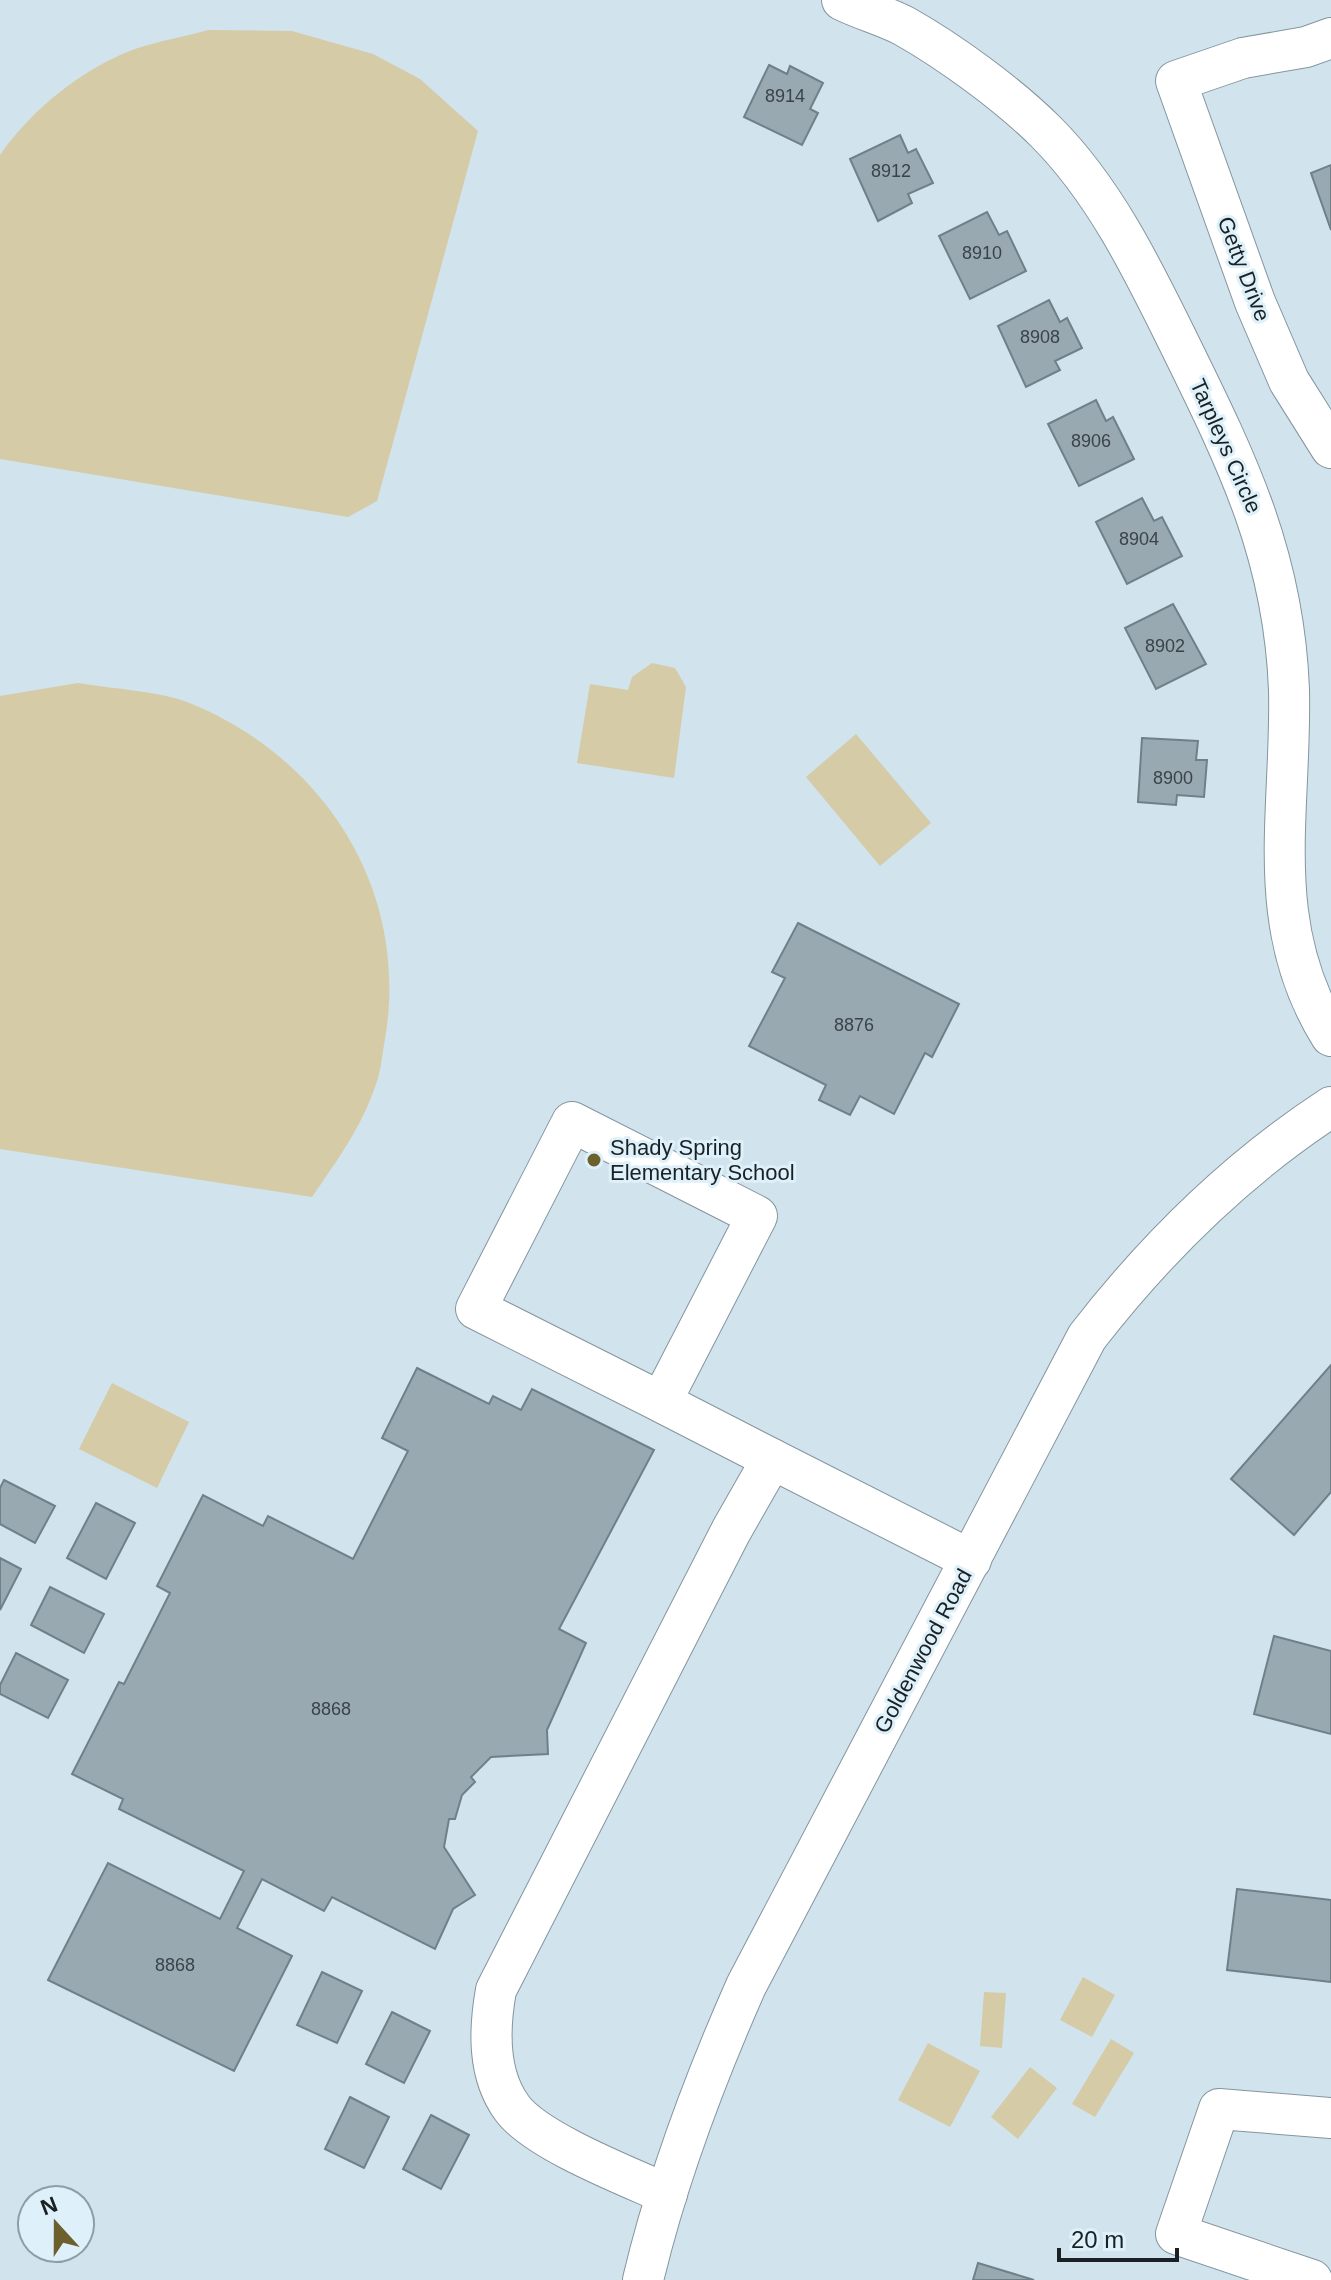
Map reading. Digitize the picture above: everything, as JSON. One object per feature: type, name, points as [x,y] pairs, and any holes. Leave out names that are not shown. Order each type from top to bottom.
[{"type":"street","name":"Tarpleys Circle","points":[[842,0],[903,26],[981,77],[1044,130],[1068,157],[1140,263],[1233,452],[1265,536],[1283,608],[1289,692],[1284,789],[1289,922],[1299,966],[1316,1012],[1331,1036]]},
{"type":"street","name":"Getty Drive","points":[[1331,38],[1306,47],[1243,58],[1176,81],[1255,302],[1289,381],[1331,448]]},
{"type":"street","name":"Goldenwood Road","points":[[643,2280],[667,2194],[710,2068],[746,1986],[971,1560],[999,1498],[1087,1337],[1120,1294],[1214,1197],[1266,1153],[1331,1107]]},
{"type":"street","points":[[661,1402],[757,1216],[572,1122],[476,1309],[971,1560]]},
{"type":"street","points":[[667,2194],[570,2150],[513,2110],[492,2053],[490,2023],[496,1990],[731,1531],[772,1459]]},
{"type":"street","points":[[1312,2280],[1176,2234],[1219,2109],[1331,2118]]},
{"type":"shaded area","points":[[208,30],[292,31],[373,54],[420,79],[478,131],[377,501],[348,517],[0,459],[0,155],[43,107],[96,67],[135,49]]},
{"type":"shaded area","points":[[652,663],[675,668],[686,687],[674,778],[577,763],[590,684],[628,690],[632,677]]},
{"type":"shaded area","points":[[78,683],[180,700],[240,728],[283,759],[319,796],[348,838],[371,884],[384,933],[389,985],[380,1069],[355,1131],[312,1197],[0,1149],[0,696]]},
{"type":"shaded area","points":[[856,734],[931,823],[880,866],[806,777]]},
{"type":"shaded area","points":[[112,1383],[189,1422],[157,1488],[79,1449]]},
{"type":"shaded area","points":[[1083,1977],[1115,1995],[1092,2037],[1060,2020]]},
{"type":"shaded area","points":[[984,1992],[1006,1993],[1002,2048],[980,2046]]},
{"type":"shaded area","points":[[1111,2039],[1134,2053],[1095,2117],[1072,2104]]},
{"type":"shaded area","points":[[928,2043],[980,2071],[950,2127],[898,2100]]},
{"type":"shaded area","points":[[1030,2067],[1057,2088],[1018,2139],[991,2117]]},
{"type":"building","points":[[769,65],[787,74],[790,66],[823,83],[810,109],[818,113],[802,145],[744,117]]},
{"type":"building","points":[[900,135],[908,153],[916,149],[933,183],[908,194],[912,203],[878,221],[850,159]]},
{"type":"building","points":[[1331,165],[1331,230],[1311,173]]},
{"type":"building","points":[[987,212],[999,235],[1007,231],[1026,271],[970,299],[939,236]]},
{"type":"building","points":[[1049,300],[1060,322],[1067,318],[1082,348],[1055,361],[1060,370],[1026,387],[998,326]]},
{"type":"building","points":[[1096,400],[1106,421],[1113,417],[1134,459],[1079,486],[1048,424]]},
{"type":"building","points":[[1142,498],[1154,521],[1162,517],[1182,556],[1127,584],[1096,522]]},
{"type":"building","points":[[1173,604],[1206,664],[1156,689],[1125,628]]},
{"type":"building","points":[[1142,738],[1198,741],[1196,760],[1207,760],[1204,797],[1177,795],[1176,805],[1138,802]]},
{"type":"building","points":[[798,923],[959,1004],[932,1057],[925,1053],[894,1114],[860,1096],[850,1115],[819,1100],[826,1085],[749,1046],[785,978],[772,972]]},
{"type":"building","points":[[1331,1365],[1331,1492],[1294,1535],[1231,1479]]},
{"type":"building","points":[[417,1368],[489,1404],[493,1396],[521,1410],[532,1389],[654,1450],[559,1629],[586,1643],[547,1730],[548,1754],[491,1757],[471,1777],[475,1782],[462,1795],[455,1819],[449,1819],[444,1847],[475,1895],[453,1909],[435,1949],[332,1897],[324,1911],[262,1879],[237,1928],[292,1956],[234,2071],[48,1980],[108,1863],[220,1919],[244,1871],[119,1809],[123,1799],[72,1774],[119,1682],[124,1684],[170,1593],[157,1586],[203,1495],[263,1526],[268,1516],[353,1559],[408,1451],[382,1438]]},
{"type":"building","points":[[4,1480],[55,1506],[35,1543],[0,1524],[0,1488]]},
{"type":"building","points":[[96,1503],[135,1523],[106,1579],[67,1558]]},
{"type":"building","points":[[0,1558],[21,1569],[0,1610]]},
{"type":"building","points":[[50,1587],[104,1614],[84,1653],[31,1625]]},
{"type":"building","points":[[1274,1636],[1331,1651],[1331,1734],[1254,1714]]},
{"type":"building","points":[[16,1653],[68,1680],[48,1718],[0,1694],[0,1685]]},
{"type":"building","points":[[1237,1889],[1331,1900],[1331,1982],[1227,1970]]},
{"type":"building","points":[[322,1972],[362,1991],[337,2043],[297,2025]]},
{"type":"building","points":[[392,2012],[430,2031],[404,2083],[366,2064]]},
{"type":"building","points":[[350,2097],[389,2117],[364,2168],[325,2149]]},
{"type":"building","points":[[431,2115],[469,2135],[441,2189],[403,2169]]},
{"type":"building","points":[[978,2263],[1034,2280],[973,2280]]},
{"type":"place","name":"Shady Spring Elementary School","points":[[594,1160]]}]
